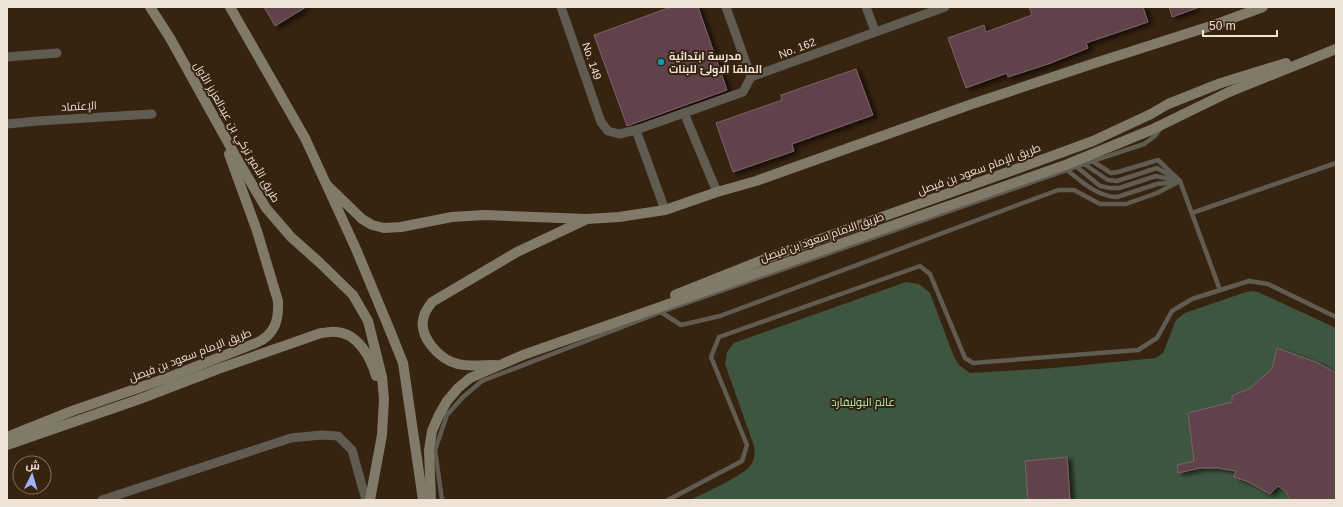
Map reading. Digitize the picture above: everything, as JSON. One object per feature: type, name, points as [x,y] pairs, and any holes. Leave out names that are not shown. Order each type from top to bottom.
[{"type":"main road","name":"طريق الأمير تركي بن عبدالعزيز الأول","points":[[150,7],[170,38],[266,208],[291,237],[353,296],[368,321],[382,377],[384,399],[382,435],[370,500]]},
{"type":"main road","points":[[230,7],[305,138],[328,186],[379,303],[403,363],[424,500]]},
{"type":"main road","points":[[328,186],[362,219],[372,225],[384,228],[401,227],[452,217],[484,215],[587,220],[665,210],[717,192],[756,181],[979,102],[1094,63],[1214,25],[1263,7]]},
{"type":"main road","name":"طريق الإمام سعود بن فيصل","points":[[1151,130],[1168,120],[1229,92],[1336,49]]},
{"type":"main road","name":"طريق الإمام سعود بن فيصل","points":[[647,311],[675,295],[736,270],[1093,141],[1151,114],[1168,104],[1221,83],[1273,67],[1320,55]]},
{"type":"main road","name":"طريق الامام سعود بن فيصل","points":[[499,364],[1068,164],[1151,130]]},
{"type":"main road","name":"طريق الإمام سعود بن فيصل","points":[[7,437],[72,411],[167,378],[256,343],[269,335],[276,324],[278,301],[257,231],[222,131]]},
{"type":"main road","points":[[499,364],[465,366],[456,364],[443,356],[430,344],[424,332],[422,323],[428,308],[432,302],[517,252],[587,220]]},
{"type":"main road","name":"طريق الإمام سعود بن فيصل","points":[[7,445],[137,400],[218,369],[321,333],[336,332],[346,334],[355,339],[363,348],[374,368],[384,399]]},
{"type":"main road","points":[[431,500],[429,450],[432,432],[439,415],[447,401],[458,388],[470,378],[499,364]]},
{"type":"street","name":"No. 149","points":[[560,7],[601,122],[608,132],[619,134],[636,130]]},
{"type":"street","points":[[665,210],[636,130],[743,92],[751,77],[726,7]]},
{"type":"street","points":[[866,7],[875,31]]},
{"type":"street","name":"No. 162","points":[[751,77],[774,70],[875,31],[945,7]]},
{"type":"street","points":[[7,56],[57,53]]},
{"type":"street","points":[[684,113],[717,192]]},
{"type":"street","name":"الإعتماد","points":[[7,124],[152,114]]},
{"type":"street","points":[[102,500],[291,438],[321,435],[338,436],[352,450],[366,500]]},
{"type":"lane","points":[[442,500],[435,450],[447,415],[463,397],[482,381],[661,312],[1144,144],[1155,136],[1168,120]]},
{"type":"lane","points":[[1092,161],[1111,173],[1158,160],[1180,181],[1220,290]]},
{"type":"lane","points":[[1192,213],[1336,163]]},
{"type":"lane","points":[[1084,164],[1108,180],[1117,181],[1156,168],[1180,181]]},
{"type":"lane","points":[[1077,167],[1100,186],[1110,188],[1119,188],[1156,176],[1180,181]]},
{"type":"lane","points":[[1067,170],[1096,191],[1110,197],[1117,197],[1157,184],[1180,181]]},
{"type":"lane","points":[[661,312],[681,325],[720,316],[1058,190],[1074,190],[1100,204],[1126,204],[1158,193],[1180,181]]},
{"type":"lane","points":[[1017,182],[1029,184]]},
{"type":"lane","points":[[668,500],[742,461],[747,445],[711,357],[719,338],[920,266],[930,274],[965,358],[973,362],[1138,350],[1157,338],[1172,311],[1192,299],[1249,281],[1268,284],[1336,317]]},
{"type":"green space","name":"عالم البوليفارد","points":[[906,282],[919,284],[930,293],[954,357],[959,365],[970,373],[1054,368],[1156,358],[1163,353],[1176,320],[1185,313],[1246,292],[1253,291],[1336,328],[1336,500],[690,500],[739,475],[752,464],[754,459],[754,446],[725,364],[727,352],[734,343]]},
{"type":"building","points":[[264,7],[306,7],[275,26]]},
{"type":"building","name":"مدرسة ابتدائية الملقا الاولئ للبنات","points":[[671,7],[698,7],[727,90],[627,126],[594,35]]},
{"type":"building","points":[[1029,7],[1143,7],[1148,22],[1086,43],[1088,48],[1051,63],[1008,77],[1007,73],[966,88],[948,38],[984,25],[986,32],[1032,15]]},
{"type":"building","points":[[1169,7],[1196,7],[1197,8],[1172,17]]},
{"type":"building","points":[[856,69],[873,115],[792,144],[794,151],[733,172],[716,123],[782,100],[781,95]]},
{"type":"building","points":[[1277,348],[1318,363],[1336,373],[1336,500],[1291,500],[1285,491],[1278,486],[1270,494],[1249,482],[1234,477],[1236,471],[1218,468],[1200,468],[1178,473],[1177,465],[1194,461],[1188,413],[1232,402],[1232,396],[1250,388],[1272,369]]},
{"type":"building","points":[[1067,457],[1070,499],[1028,500],[1025,461]]},
{"type":"place","name":"مدرسة ابتدائية الملقا الاولئ للبنات","points":[[661,62]]}]
